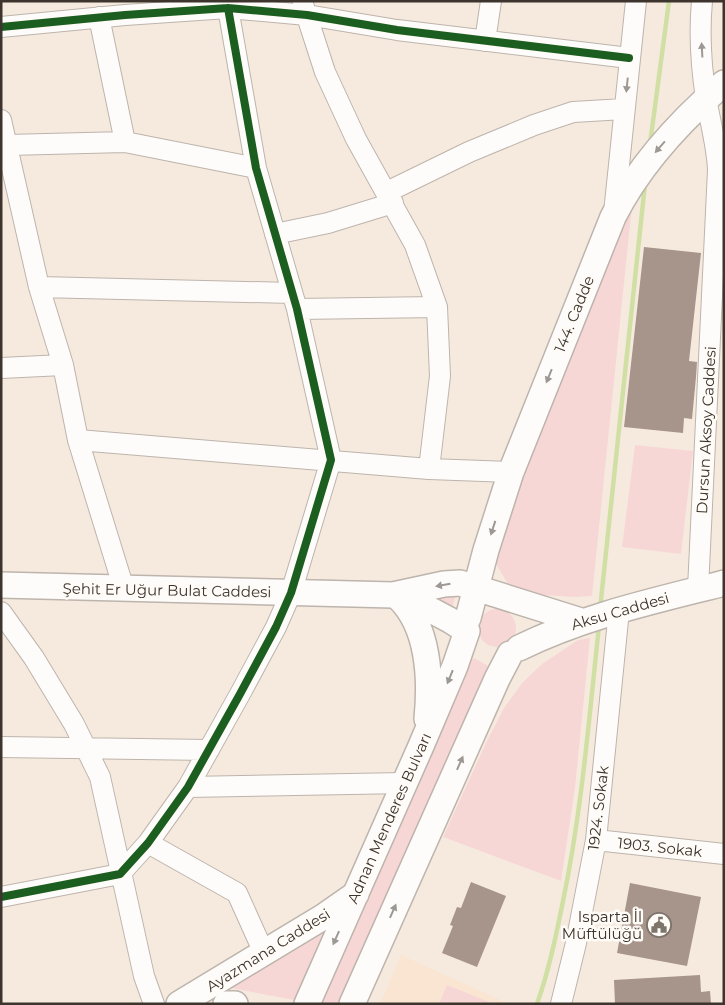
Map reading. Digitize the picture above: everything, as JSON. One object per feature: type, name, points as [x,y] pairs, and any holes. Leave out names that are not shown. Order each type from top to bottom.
[{"type":"main road","points":[[613,217],[632,182],[658,149],[711,108]]},
{"type":"main road","name":"144. Cadde","points":[[467,625],[475,586],[511,472],[613,217]]},
{"type":"main road","name":"Şehit Er Uğur Bulat Caddesi","points":[[1,585],[396,596],[453,583],[475,586],[581,621]]},
{"type":"main road","name":"Aksu Caddesi","points":[[514,651],[542,636],[581,621],[724,583]]},
{"type":"main road","points":[[396,596],[405,604],[414,617],[426,655],[428,699],[426,729],[421,746]]},
{"type":"main road","name":"Şehit Er Uğur Bulat Caddesi","points":[[396,596],[467,625]]},
{"type":"main road","points":[[352,1004],[497,678],[526,634],[526,619],[522,610],[515,603],[507,598],[497,596],[479,602],[472,609],[467,625],[473,646],[483,654],[501,656],[514,651]]},
{"type":"main road","points":[[476,726],[516,673],[542,649],[581,621]]},
{"type":"main road","name":"Adnan Menderes Bulvarı","points":[[307,1004],[421,746],[448,682],[467,625]]},
{"type":"main road","name":"Ayazmana Caddesi","points":[[179,1004],[323,917],[356,894]]},
{"type":"main road","name":"Ayazmana Caddesi","points":[[226,1004],[235,1004]]},
{"type":"street","points":[[485,42],[490,1]]},
{"type":"street","name":"144. Cadde","points":[[613,217],[636,1]]},
{"type":"street","name":"Dursun Aksoy Caddesi","points":[[698,589],[718,170],[701,43],[702,1]]},
{"type":"street","points":[[1,27],[99,17],[124,8],[305,8],[397,30],[629,58]]},
{"type":"street","points":[[1,896],[120,874],[148,843],[188,787],[276,627],[291,593],[331,460],[295,301],[256,168],[228,8]]},
{"type":"street","points":[[305,8],[325,72],[356,139],[415,245],[437,306],[436,323],[440,376],[430,469]]},
{"type":"street","points":[[99,17],[125,142]]},
{"type":"street","points":[[275,234],[328,223],[390,198],[469,152],[534,125],[573,112],[624,109]]},
{"type":"street","points":[[1,120],[8,145],[10,191],[63,365],[78,440],[124,588]]},
{"type":"street","points":[[8,145],[125,142],[256,168]]},
{"type":"street","points":[[39,287],[295,301],[437,306]]},
{"type":"street","points":[[1,368],[63,365]]},
{"type":"street","points":[[78,440],[430,469],[511,472]]},
{"type":"street","name":"1924. Sokak","points":[[561,1004],[576,943],[596,840],[619,610]]},
{"type":"street","points":[[1,612],[34,658],[74,724],[100,777],[144,976],[154,1004]]},
{"type":"street","points":[[1,747],[209,750]]},
{"type":"street","points":[[188,787],[405,783]]},
{"type":"street","name":"1903. Sokak","points":[[596,840],[724,854]]},
{"type":"street","points":[[148,843],[237,893],[264,953]]},
{"type":"shaded area","points":[[632,205],[592,596],[543,595],[508,584],[496,564],[523,477]]},
{"type":"shaded area","points":[[635,445],[693,451],[681,554],[622,547]]},
{"type":"shaded area","points":[[416,595],[456,595],[451,612]]},
{"type":"shaded area","points":[[497,609],[511,614],[516,628],[511,642],[497,647],[483,642],[478,628],[483,614]]},
{"type":"shaded area","points":[[590,638],[575,788],[561,881],[443,837],[504,708],[523,682],[542,664],[578,640]]},
{"type":"shaded area","points":[[474,658],[488,667],[338,1004],[320,1004],[472,659]]},
{"type":"shaded area","points":[[324,929],[325,931],[294,1000],[231,988],[232,981]]},
{"type":"shaded area","points":[[401,955],[509,1004],[380,1004]]},
{"type":"shaded area","points":[[447,985],[494,1004],[439,1004]]},
{"type":"building","points":[[644,247],[701,253],[689,361],[697,362],[692,419],[684,418],[683,433],[624,427]]},
{"type":"building","points":[[471,882],[506,896],[477,967],[442,953],[453,926],[450,925],[457,907],[461,908]]},
{"type":"building","name":"Isparta İl Müftülüğü","points":[[630,883],[701,897],[687,966],[617,953]]},
{"type":"building","points":[[700,975],[701,992],[710,991],[711,1004],[615,1004],[614,980]]},
{"type":"waterway","points":[[650,144],[669,1]]},
{"type":"waterway","points":[[600,609],[645,184]]},
{"type":"waterway","points":[[537,1004],[555,940],[570,867],[584,764],[599,626]]},
{"type":"cycle path","points":[[1,27],[125,15],[228,8],[307,15],[397,30],[629,58]]},
{"type":"cycle path","points":[[1,897],[120,874],[148,843],[188,787],[276,627],[291,593],[331,460],[297,309],[256,168],[228,8]]},
{"type":"place","name":"Isparta İl Müftülüğü","points":[[659,925]]}]
